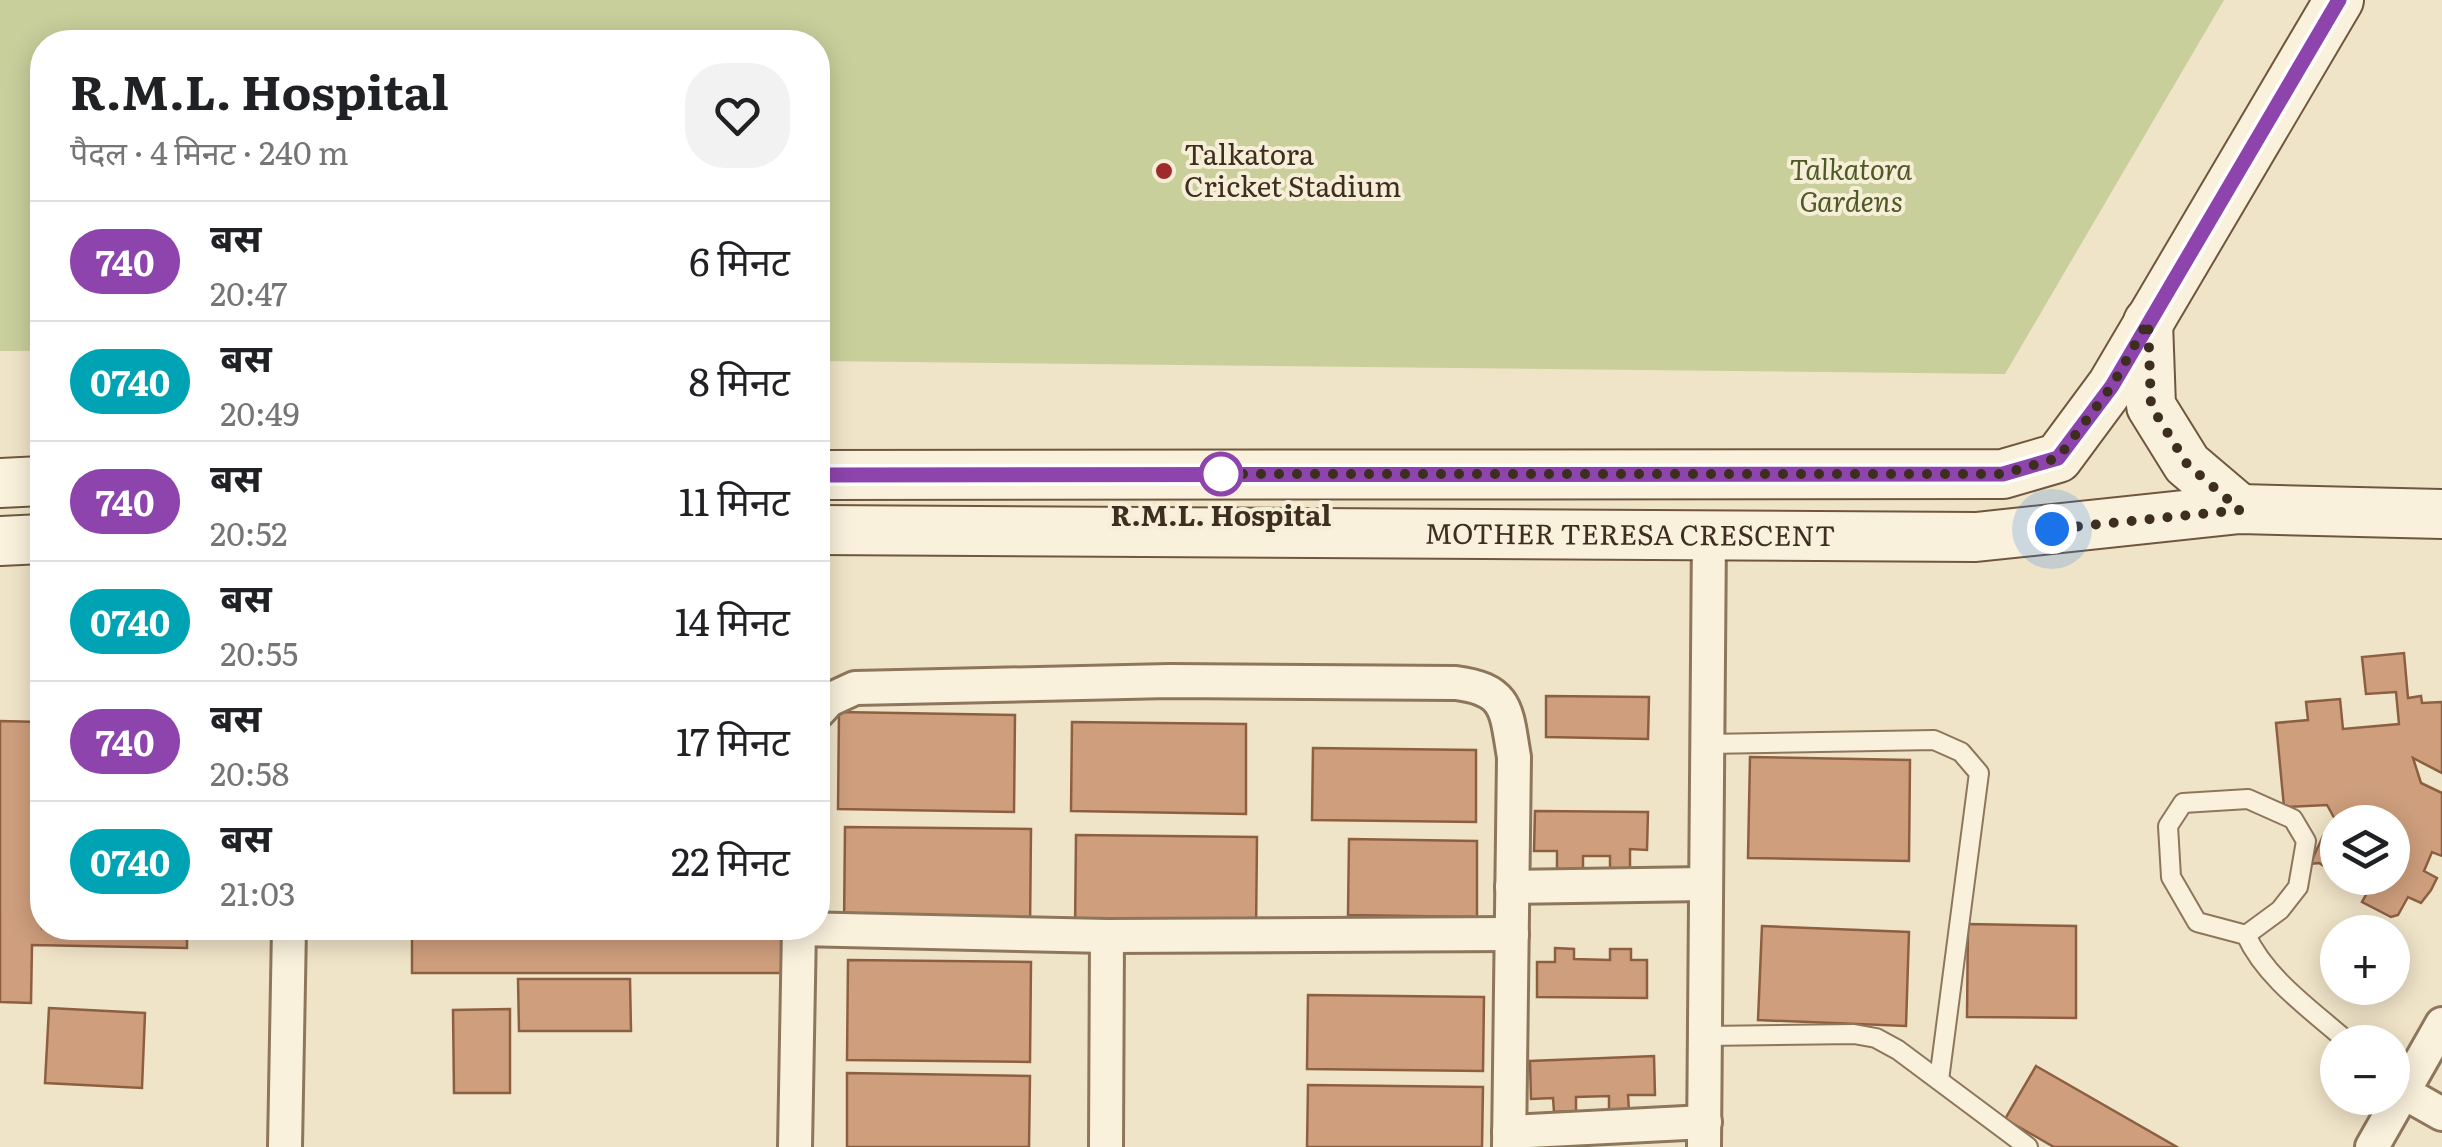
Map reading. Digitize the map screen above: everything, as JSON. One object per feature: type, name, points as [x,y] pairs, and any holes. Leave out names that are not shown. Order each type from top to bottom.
[{"type":"main road","points":[[830,475],[2003,474],[2058,458],[2112,386],[2339,0]]},
{"type":"main road","points":[[2148,321],[2151,406],[2187,464],[2240,510]]},
{"type":"main road","points":[[0,483],[30,482]]},
{"type":"main road","name":"MOTHER TERESA CRESCENT","points":[[830,530],[1976,537],[2240,510],[2442,514]]},
{"type":"main road","points":[[0,541],[30,540]]},
{"type":"street","points":[[830,700],[855,688],[1170,681],[1479,686],[1496,696],[1506,714],[1514,756],[1509,1140],[1704,1134],[1709,535]]},
{"type":"street","points":[[1512,887],[1706,884]]},
{"type":"street","points":[[830,929],[1107,936],[1512,934]]},
{"type":"street","points":[[1106,1147],[1107,936]]},
{"type":"street","points":[[286,1147],[289,940]]},
{"type":"street","points":[[794,1147],[799,940]]},
{"type":"street","points":[[2410,1070],[2442,1024]]},
{"type":"street","points":[[2410,1094],[2442,1114]]},
{"type":"street","points":[[2372,1147],[2386,1115]]},
{"type":"lane","points":[[1706,744],[1934,740],[1962,752],[1979,773],[1939,1080]]},
{"type":"lane","points":[[2248,799],[2294,819],[2306,840],[2298,886],[2280,910],[2246,935],[2197,922],[2171,878],[2168,826],[2183,803],[2248,799]]},
{"type":"lane","points":[[2246,935],[2279,980],[2329,1025]]},
{"type":"lane","points":[[1705,1036],[1854,1034],[1876,1038],[1898,1050],[2028,1147]]},
{"type":"green space","name":"Talkatora Gardens","points":[[0,0],[2224,0],[2005,374],[830,361],[830,30],[30,30],[30,351],[0,351]]},
{"type":"building","points":[[2404,653],[2408,698],[2421,696],[2422,703],[2442,702],[2442,773],[2413,758],[2421,783],[2442,793],[2442,856],[2432,852],[2424,871],[2437,878],[2431,890],[2421,903],[2408,897],[2398,915],[2387,915],[2362,902],[2366,895],[2410,895],[2410,805],[2284,807],[2276,723],[2308,720],[2306,702],[2340,699],[2343,729],[2399,724],[2396,692],[2366,694],[2362,657]]},
{"type":"building","points":[[1546,696],[1649,697],[1648,739],[1546,737]]},
{"type":"building","points":[[839,712],[1015,715],[1014,812],[838,809]]},
{"type":"building","points":[[0,721],[30,722],[30,940],[187,940],[187,948],[32,945],[31,1003],[0,1002]]},
{"type":"building","points":[[1072,722],[1246,724],[1246,814],[1071,811]]},
{"type":"building","points":[[1313,748],[1476,750],[1476,822],[1312,820]]},
{"type":"building","points":[[1750,757],[1910,760],[1909,861],[1748,858]]},
{"type":"building","points":[[1535,811],[1648,812],[1647,850],[1630,849],[1630,877],[1610,877],[1610,856],[1583,856],[1583,877],[1557,876],[1557,851],[1534,851]]},
{"type":"building","points":[[845,827],[1031,829],[1030,930],[844,927]]},
{"type":"building","points":[[1076,835],[1257,837],[1256,934],[1075,932]]},
{"type":"building","points":[[1349,839],[1477,841],[1477,917],[1348,915]]},
{"type":"building","points":[[2320,842],[2320,864],[2310,864]]},
{"type":"building","points":[[1968,924],[2076,926],[2076,1018],[1967,1017]]},
{"type":"building","points":[[1762,926],[1909,932],[1906,1026],[1758,1020]]},
{"type":"building","points":[[412,940],[782,940],[782,973],[412,973]]},
{"type":"building","points":[[1555,948],[1574,949],[1574,959],[1610,960],[1610,949],[1631,949],[1631,960],[1647,960],[1647,998],[1537,997],[1537,962],[1555,962]]},
{"type":"building","points":[[848,960],[1031,962],[1030,1062],[847,1060]]},
{"type":"building","points":[[518,979],[630,979],[631,1031],[519,1031]]},
{"type":"building","points":[[1308,995],[1484,997],[1483,1071],[1307,1069]]},
{"type":"building","points":[[49,1008],[145,1013],[142,1088],[45,1083]]},
{"type":"building","points":[[510,1009],[510,1093],[454,1093],[453,1010]]},
{"type":"building","points":[[1654,1056],[1655,1095],[1628,1095],[1629,1111],[1609,1111],[1609,1096],[1576,1097],[1576,1111],[1554,1112],[1553,1098],[1531,1099],[1530,1061]]},
{"type":"building","points":[[2036,1066],[2177,1147],[2054,1147],[2005,1119]]},
{"type":"building","points":[[847,1073],[1030,1076],[1029,1147],[847,1147]]},
{"type":"building","points":[[1308,1085],[1483,1087],[1482,1147],[1307,1147]]},
{"type":"bus line","name":"740","points":[[830,475],[2003,474],[2058,458],[2112,386],[2339,0]]},
{"type":"place","name":"Talkatora Cricket Stadium","points":[[1164,171]]},
{"type":"place","name":"R.M.L. Hospital","points":[[1221,474]]},
{"type":"route","points":[[1221,474],[1214,474],[2003,474],[2058,458],[2112,386],[2148,321],[2151,406],[2187,464],[2240,510],[2052,529]]}]
